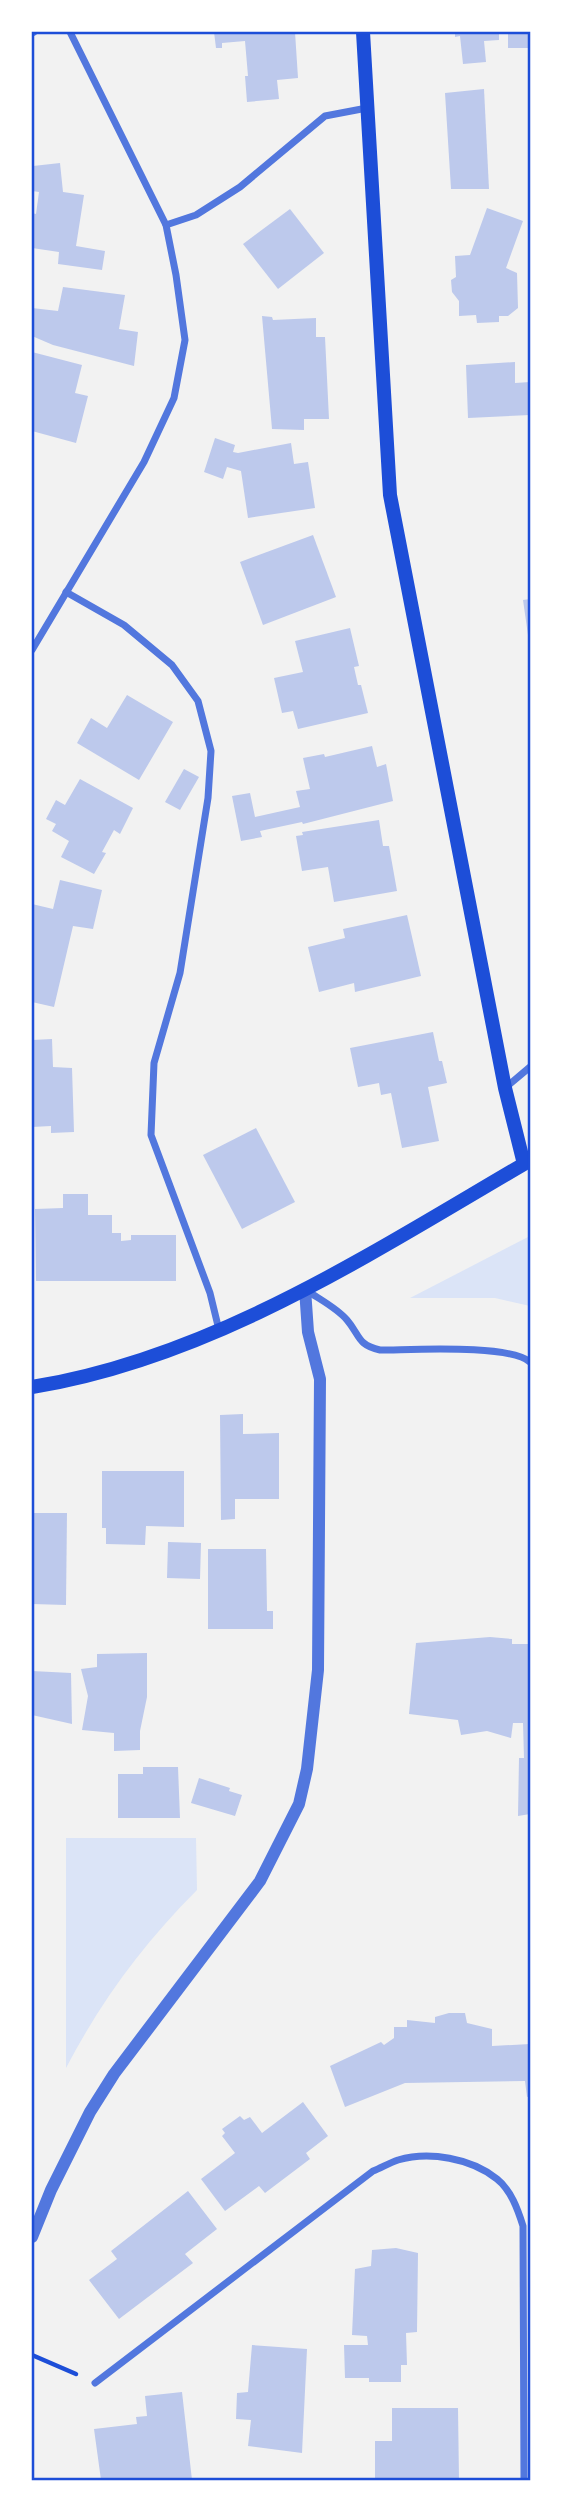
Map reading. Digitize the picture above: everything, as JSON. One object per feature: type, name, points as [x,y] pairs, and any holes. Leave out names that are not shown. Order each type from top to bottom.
[{"type":"main road","points":[[32,1387],[77,1380],[164,1352],[219,1330],[305,1290],[527,1162],[505,1088],[390,495],[363,32]]},
{"type":"street","points":[[32,650],[144,462],[174,398],[185,340],[166,225],[70,32]]},
{"type":"street","points":[[166,225],[196,215],[240,187],[325,116],[367,108]]},
{"type":"street","points":[[66,592],[124,625],[172,664],[198,701],[211,751],[208,798],[180,973],[154,1063],[152,1135],[210,1293],[219,1330]]},
{"type":"street","points":[[505,1088],[530,1067]]},
{"type":"street","points":[[305,1290],[347,1319],[360,1341],[368,1347],[380,1350],[489,1351],[525,1357],[530,1362]]},
{"type":"street","points":[[32,2237],[51,2190],[90,2112],[114,2074],[260,1881],[299,1804],[307,1769],[318,1670],[320,1380],[308,1332],[305,1290]]},
{"type":"street","points":[[95,2383],[373,2171],[398,2160],[450,2158],[472,2165],[498,2179],[518,2210],[523,2226],[524,2480]]},
{"type":"path","points":[[32,2355],[95,2383]]},
{"type":"shaded area","points":[[530,1236],[530,1306],[495,1298],[410,1298]]},
{"type":"shaded area","points":[[66,1838],[196,1838],[197,1890],[124,1974],[66,2068]]},
{"type":"building","points":[[214,32],[295,32],[298,78],[277,80],[279,99],[247,102],[245,41],[222,43],[222,48],[216,48]]},
{"type":"building","points":[[455,32],[499,32],[499,40],[484,41],[486,62],[463,64],[460,36],[455,37]]},
{"type":"building","points":[[508,32],[530,32],[530,48],[508,48]]},
{"type":"building","points":[[484,89],[489,189],[451,189],[445,93]]},
{"type":"building","points":[[60,163],[63,192],[84,195],[76,246],[105,251],[102,270],[58,264],[59,252],[32,248],[32,213],[36,214],[39,192],[32,191],[33,166]]},
{"type":"building","points":[[487,208],[523,221],[506,268],[517,273],[518,308],[508,316],[499,316],[499,322],[477,323],[476,315],[459,316],[459,301],[452,292],[451,280],[456,277],[455,256],[470,255]]},
{"type":"building","points":[[290,209],[324,253],[278,289],[243,244]]},
{"type":"building","points":[[63,287],[125,295],[119,329],[138,332],[134,366],[53,345],[32,336],[32,308],[58,311]]},
{"type":"building","points":[[262,316],[272,317],[273,320],[316,318],[316,337],[325,337],[329,419],[304,419],[304,430],[272,429]]},
{"type":"building","points":[[32,352],[82,365],[75,393],[88,396],[76,443],[32,431]]},
{"type":"building","points":[[515,362],[515,383],[530,382],[530,415],[468,418],[466,365]]},
{"type":"building","points":[[215,438],[235,445],[233,452],[238,453],[291,443],[294,464],[308,462],[315,508],[248,518],[241,471],[227,467],[223,479],[204,472]]},
{"type":"building","points":[[313,535],[336,597],[263,625],[240,562]]},
{"type":"building","points":[[530,599],[530,635],[528,635],[523,600]]},
{"type":"building","points":[[350,628],[359,666],[354,667],[368,713],[298,729],[293,711],[282,713],[274,678],[303,672],[295,641]]},
{"type":"building","points":[[127,695],[173,722],[139,780],[77,743],[91,718],[107,728]]},
{"type":"building","points":[[372,746],[377,767],[386,764],[393,801],[303,824],[302,822],[260,831],[262,837],[241,841],[232,796],[250,793],[255,817],[300,807],[296,791],[310,789],[303,758],[324,754],[325,757]]},
{"type":"building","points":[[184,769],[199,777],[180,810],[165,802]]},
{"type":"building","points":[[80,779],[133,808],[120,834],[114,830],[102,852],[106,853],[94,874],[61,857],[69,841],[52,831],[56,824],[46,819],[56,800],[65,805]]},
{"type":"building","points":[[379,820],[383,846],[389,846],[397,891],[334,902],[328,867],[302,871],[296,836],[303,835],[302,832]]},
{"type":"building","points":[[60,880],[102,890],[93,929],[73,926],[54,1007],[32,1002],[32,904],[53,909]]},
{"type":"building","points":[[407,915],[421,976],[355,992],[354,983],[319,992],[308,947],[345,938],[343,929]]},
{"type":"building","points":[[433,1032],[447,1083],[428,1087],[439,1141],[402,1148],[391,1093],[381,1095],[379,1083],[358,1087],[350,1048]]},
{"type":"building","points":[[52,1039],[53,1067],[72,1068],[74,1132],[51,1133],[51,1126],[32,1127],[32,1040]]},
{"type":"building","points":[[256,1128],[295,1202],[242,1229],[203,1155]]},
{"type":"building","points":[[63,1194],[88,1194],[88,1215],[112,1215],[112,1233],[121,1233],[121,1241],[131,1240],[131,1235],[176,1235],[176,1281],[36,1281],[35,1209],[63,1208]]},
{"type":"building","points":[[243,1414],[243,1434],[279,1433],[279,1499],[235,1499],[235,1519],[221,1520],[220,1415]]},
{"type":"building","points":[[102,1471],[184,1471],[184,1527],[146,1526],[145,1545],[106,1544],[106,1528],[102,1528]]},
{"type":"building","points":[[32,1513],[67,1513],[66,1605],[32,1604]]},
{"type":"building","points":[[168,1542],[201,1543],[200,1579],[167,1578]]},
{"type":"building","points":[[208,1549],[266,1549],[267,1611],[273,1611],[273,1629],[208,1629]]},
{"type":"building","points":[[490,1637],[512,1639],[512,1644],[530,1644],[530,1814],[518,1816],[519,1758],[524,1758],[523,1723],[513,1723],[511,1738],[487,1731],[461,1735],[458,1720],[409,1714],[416,1643]]},
{"type":"building","points":[[147,1653],[147,1697],[140,1731],[140,1750],[114,1751],[114,1733],[82,1730],[88,1696],[81,1669],[97,1667],[97,1654]]},
{"type":"building","points":[[32,1671],[71,1673],[72,1724],[32,1715]]},
{"type":"building","points":[[143,1767],[178,1767],[180,1818],[118,1818],[118,1774],[143,1774]]},
{"type":"building","points":[[199,1778],[242,1795],[235,1816],[191,1803]]},
{"type":"building","points":[[449,2013],[465,2013],[467,2023],[492,2029],[492,2046],[530,2044],[530,2096],[527,2097],[525,2081],[405,2083],[345,2107],[330,2066],[381,2042],[384,2045],[394,2038],[394,2027],[407,2027],[407,2020],[435,2023],[435,2017]]},
{"type":"building","points":[[303,2102],[328,2136],[306,2153],[310,2159],[265,2193],[259,2186],[225,2211],[201,2179],[235,2153],[222,2136],[225,2133],[222,2129],[240,2116],[244,2120],[250,2117],[262,2133]]},
{"type":"building","points":[[188,2191],[217,2229],[185,2254],[193,2263],[119,2319],[89,2280],[117,2259],[111,2251]]},
{"type":"building","points":[[396,2248],[418,2253],[417,2332],[406,2333],[407,2365],[401,2365],[401,2382],[369,2382],[369,2378],[345,2378],[344,2345],[368,2345],[367,2336],[352,2335],[355,2269],[371,2266],[372,2250]]},
{"type":"building","points":[[252,2345],[307,2349],[302,2453],[248,2446],[251,2420],[236,2419],[237,2393],[248,2392]]},
{"type":"building","points":[[182,2392],[192,2480],[101,2480],[94,2429],[137,2424],[136,2417],[147,2416],[145,2396]]},
{"type":"building","points":[[392,2408],[458,2408],[459,2480],[375,2480],[375,2441],[392,2441]]}]
